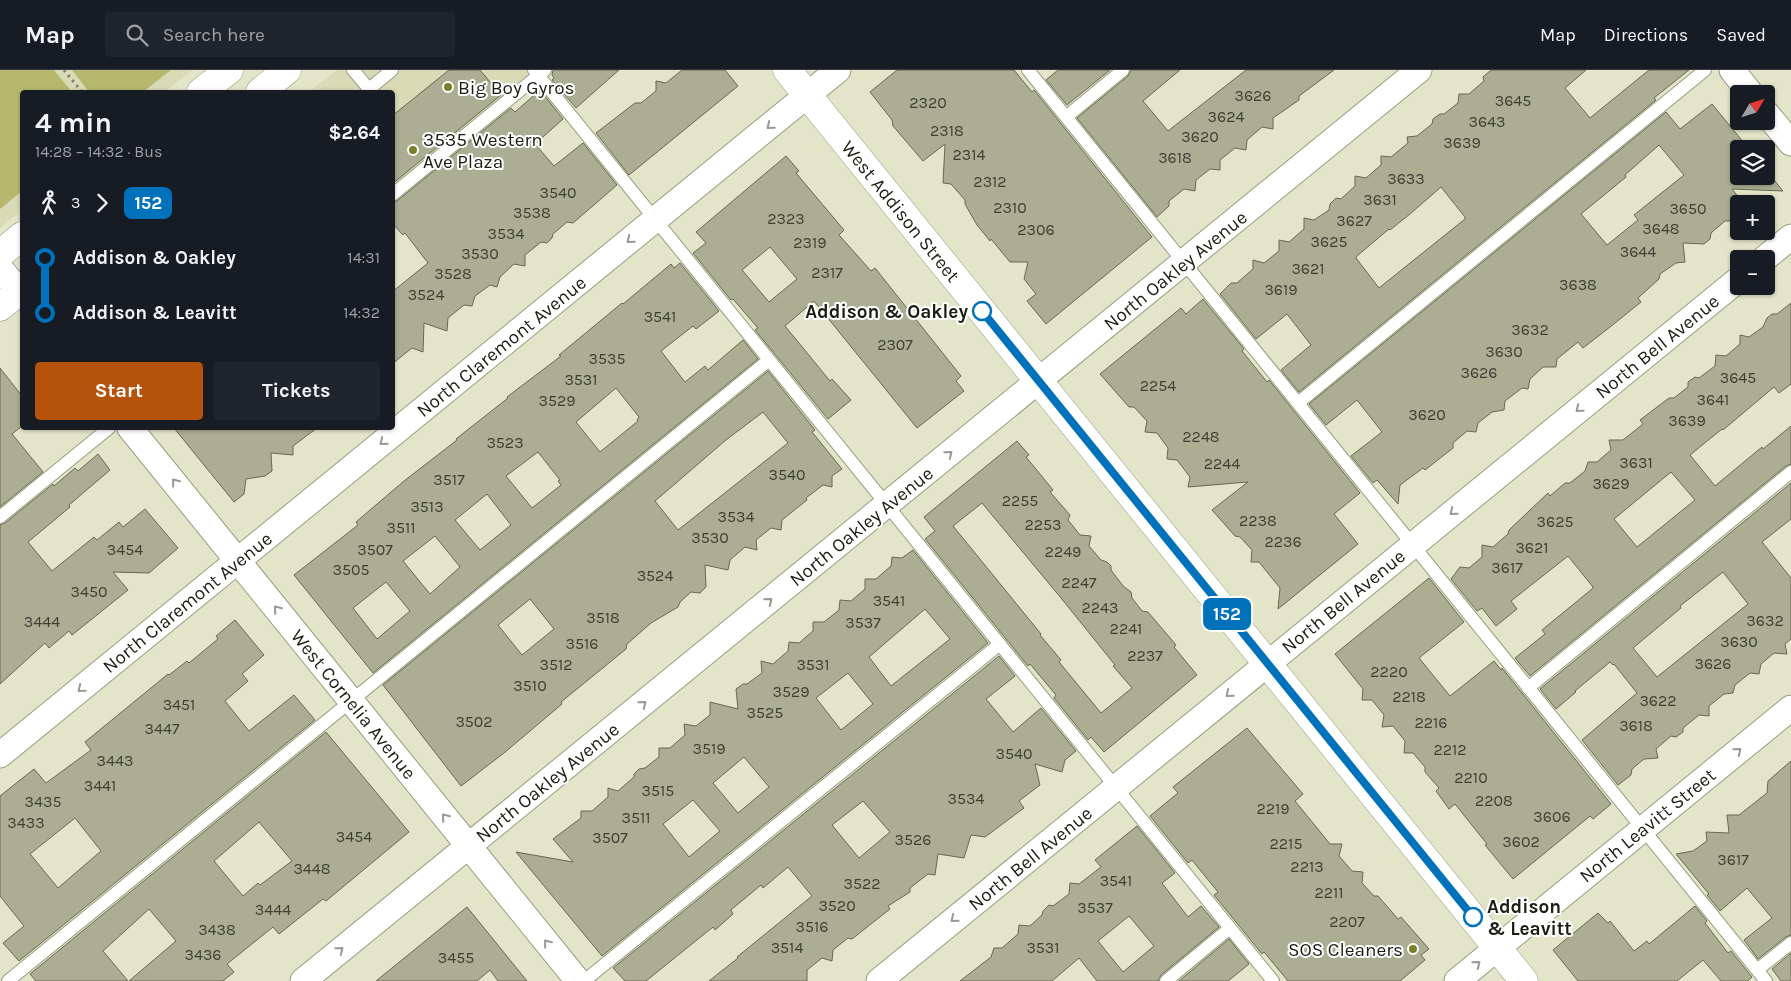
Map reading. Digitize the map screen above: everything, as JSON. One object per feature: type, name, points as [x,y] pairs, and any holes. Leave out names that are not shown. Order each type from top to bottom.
[{"type":"street","points":[[204,90],[229,70]]},
{"type":"street","points":[[262,90],[287,70]]},
{"type":"street","name":"West Addison Street","points":[[787,70],[1524,981]]},
{"type":"street","name":"North Claremont Avenue","points":[[0,755],[838,70]]},
{"type":"street","name":"North Oakley Avenue","points":[[303,981],[1420,70]]},
{"type":"street","points":[[1732,70],[1744,85]]},
{"type":"street","points":[[1775,124],[1791,143]]},
{"type":"street","points":[[1775,250],[1791,237]]},
{"type":"street","points":[[0,254],[20,238]]},
{"type":"street","points":[[0,268],[16,295]]},
{"type":"street","name":"North Bell Avenue","points":[[879,981],[1730,286]]},
{"type":"street","name":"West Cornelia Avenue","points":[[132,430],[578,981]]},
{"type":"street","name":"North Leavitt Street","points":[[1457,981],[1791,708]]},
{"type":"lane","points":[[353,70],[369,89],[392,70]]},
{"type":"lane","points":[[1028,70],[1766,981]]},
{"type":"lane","points":[[1066,117],[1123,70]]},
{"type":"lane","points":[[1298,403],[1705,70]]},
{"type":"lane","points":[[395,192],[539,72],[655,220],[1273,981]]},
{"type":"lane","points":[[8,981],[769,360]]},
{"type":"lane","points":[[0,517],[107,430]]},
{"type":"lane","points":[[1528,688],[1791,472]]},
{"type":"lane","points":[[584,981],[1000,644]]},
{"type":"lane","points":[[1166,981],[1230,928]]},
{"type":"lane","points":[[1757,970],[1791,942]]},
{"type":"path","points":[[64,70],[80,90]]},
{"type":"shaded area","points":[[0,70],[192,70],[167,90],[20,90],[20,212],[0,228]]},
{"type":"shaded area","name":"3535 Western Ave Plaza","points":[[337,70],[527,70],[531,74],[395,186],[395,90],[312,90]]},
{"type":"green space","points":[[0,70],[54,70],[70,90],[20,90],[20,193],[0,209]]},
{"type":"green space","points":[[72,70],[171,70],[146,90],[87,90]]},
{"type":"building","name":"3535 Western Ave Plaza","points":[[449,70],[480,70],[501,95],[395,182],[395,114]]},
{"type":"building","points":[[553,70],[619,70],[576,108],[552,80],[554,78],[552,75]]},
{"type":"building","points":[[682,70],[725,70],[738,86],[629,175],[596,133],[635,103],[641,103],[656,91],[656,81],[666,83]]},
{"type":"building","points":[[897,70],[1014,70],[1032,92],[1034,90],[1152,237],[1046,324],[1027,301],[1036,294],[1024,279],[1028,262],[1010,262],[977,225],[965,204],[965,200],[951,184],[943,183],[945,144],[923,161],[893,126],[892,120],[870,92]]},
{"type":"building","points":[[1058,70],[1110,70],[1067,105],[1046,80]]},
{"type":"building","points":[[1131,70],[1180,70],[1143,101],[1168,131],[1246,70],[1334,70],[1299,96],[1299,100],[1273,118],[1273,129],[1262,127],[1247,140],[1246,150],[1235,148],[1220,160],[1220,170],[1210,169],[1196,180],[1195,191],[1184,189],[1169,201],[1169,206],[1157,217],[1077,118],[1128,76]]},
{"type":"building","points":[[1491,70],[1586,70],[1565,88],[1590,118],[1649,70],[1689,70],[1654,98],[1656,100],[1299,392],[1281,370],[1311,345],[1287,314],[1256,339],[1220,294],[1231,283],[1237,283],[1253,269],[1253,260],[1264,263],[1279,251],[1279,240],[1289,242],[1304,229],[1304,218],[1314,220],[1329,210],[1330,204],[1336,198],[1341,199],[1355,186],[1355,176],[1366,178],[1381,165],[1381,156],[1391,157],[1408,143],[1407,137],[1417,136],[1432,124],[1433,119],[1440,114],[1444,114],[1458,103],[1459,94],[1469,94],[1484,81],[1483,77]],"holes":[[[1441,187],[1465,219],[1379,288],[1356,258]]]},
{"type":"building","points":[[540,90],[563,119],[535,144],[554,166],[583,143],[617,185],[573,223],[567,222],[553,234],[547,243],[541,242],[525,255],[525,266],[514,264],[500,277],[497,287],[490,285],[475,296],[472,306],[464,305],[448,318],[447,331],[424,323],[423,352],[412,348],[395,362],[395,290],[428,263],[405,233],[403,235],[395,226],[395,202],[511,108],[515,112]]},
{"type":"building","points":[[1712,104],[1730,126],[1730,130],[1733,130],[1742,140],[1730,140],[1730,185],[1775,185],[1775,181],[1783,191],[1732,189],[1737,195],[1730,195],[1730,220],[1725,221],[1711,233],[1710,239],[1704,244],[1683,243],[1685,262],[1676,263],[1660,274],[1659,279],[1638,298],[1641,302],[1583,348],[1578,342],[1557,359],[1556,367],[1543,367],[1530,379],[1528,389],[1522,388],[1505,401],[1504,410],[1492,412],[1478,423],[1476,432],[1467,431],[1453,443],[1453,448],[1425,470],[1423,468],[1400,485],[1398,504],[1377,480],[1373,483],[1351,456],[1382,432],[1357,400],[1326,425],[1309,404],[1666,112],[1680,129]],"holes":[[[1659,145],[1684,175],[1634,215],[1638,220],[1607,245],[1581,214],[1626,177],[1625,175]]]},
{"type":"building","points":[[786,156],[799,171],[796,173],[844,230],[839,235],[871,271],[875,268],[961,376],[956,381],[964,391],[917,428],[814,301],[785,326],[830,381],[832,379],[851,400],[828,419],[755,330],[758,328],[733,299],[731,300],[693,253],[706,243],[696,232]],"holes":[[[770,247],[797,279],[769,302],[742,270]]]},
{"type":"building","points":[[680,263],[719,311],[696,329],[693,326],[661,351],[685,382],[705,366],[708,370],[743,340],[758,359],[373,673],[294,575],[358,525],[356,522],[404,481],[457,440],[507,397],[561,356],[559,355],[622,303],[671,264],[674,268]],"holes":[[[616,388],[639,417],[638,421],[600,452],[576,422]],[[538,452],[560,480],[558,481],[561,485],[532,508],[506,476]],[[487,494],[511,525],[480,550],[455,520]],[[435,536],[460,567],[430,594],[403,561]],[[386,582],[410,611],[377,639],[353,608]]]},
{"type":"building","points":[[1203,299],[1244,349],[1242,351],[1267,382],[1269,380],[1360,493],[1334,514],[1358,544],[1278,609],[1280,588],[1259,562],[1251,562],[1252,550],[1240,537],[1235,536],[1212,510],[1248,482],[1188,487],[1190,477],[1177,460],[1167,459],[1168,448],[1157,433],[1145,432],[1147,421],[1134,407],[1129,407],[1100,374],[1181,308],[1186,314]]},
{"type":"building","points":[[1791,303],[1791,384],[1779,393],[1774,387],[1690,455],[1715,486],[1791,426],[1791,464],[1786,466],[1530,676],[1515,658],[1545,634],[1542,630],[1593,587],[1568,556],[1511,601],[1517,609],[1496,626],[1482,608],[1477,611],[1451,579],[1460,567],[1469,568],[1482,557],[1482,545],[1493,547],[1548,493],[1550,496],[1565,483],[1570,483],[1585,471],[1588,462],[1597,462],[1611,450],[1609,440],[1623,440],[1643,424],[1640,420],[1669,398],[1674,398],[1688,387],[1688,382],[1695,377],[1699,378],[1715,366],[1716,355],[1726,356],[1740,344],[1740,335],[1749,337],[1763,327],[1767,318],[1772,314],[1777,314]],"holes":[[[1671,472],[1695,500],[1637,547],[1614,519]]]},
{"type":"building","points":[[0,368],[20,393],[20,428],[12,434],[43,472],[0,507]]},
{"type":"building","points":[[768,371],[815,430],[812,432],[842,469],[832,476],[832,487],[823,485],[782,520],[781,530],[771,528],[756,540],[757,550],[745,547],[730,560],[728,570],[705,565],[706,587],[700,593],[691,592],[680,602],[678,607],[651,623],[627,644],[626,649],[561,702],[562,704],[461,786],[383,685]],"holes":[[[763,412],[788,443],[678,530],[655,501],[726,440]],[[530,599],[554,629],[522,655],[498,625]]]},
{"type":"building","points":[[176,430],[314,430],[293,446],[293,455],[271,453],[272,471],[265,476],[246,479],[244,494],[234,502]]},
{"type":"building","points":[[1017,441],[1029,455],[1026,457],[1053,490],[1050,492],[1070,515],[1068,520],[1080,535],[1091,536],[1089,546],[1101,560],[1111,566],[1111,570],[1123,586],[1131,592],[1132,598],[1142,611],[1148,612],[1176,645],[1174,647],[1197,675],[1104,752],[1091,737],[1088,740],[1054,698],[1056,695],[1030,664],[1028,666],[925,539],[935,531],[924,517]],"holes":[[[982,503],[1061,598],[1132,688],[1101,713],[1059,662],[1061,660],[1041,634],[953,526]]]},
{"type":"building","points":[[98,454],[110,470],[28,542],[52,571],[94,537],[97,540],[119,522],[123,527],[145,509],[178,548],[149,573],[113,572],[128,590],[72,635],[69,631],[49,648],[45,643],[0,684],[0,525],[53,484],[54,486],[75,468],[78,471]]},
{"type":"building","points":[[1791,483],[1791,519],[1762,542],[1791,578],[1791,639],[1785,644],[1787,654],[1774,653],[1761,664],[1759,674],[1750,673],[1735,685],[1733,693],[1724,694],[1709,706],[1709,716],[1699,715],[1683,728],[1683,732],[1676,737],[1671,736],[1656,749],[1658,758],[1644,759],[1632,769],[1631,775],[1618,785],[1582,740],[1637,693],[1614,664],[1610,662],[1556,709],[1540,689]],"holes":[[[1723,572],[1748,604],[1657,677],[1633,648],[1681,608],[1680,606]]]},
{"type":"building","points":[[913,550],[988,643],[602,956],[516,852],[573,862],[553,839],[581,818],[581,811],[592,811],[608,797],[608,788],[618,791],[634,777],[634,774],[639,769],[645,768],[659,757],[659,748],[670,748],[685,735],[684,724],[696,726],[710,715],[710,702],[738,709],[736,689],[743,684],[747,684],[762,673],[761,661],[773,664],[788,651],[789,642],[799,643],[813,631],[813,622],[824,622],[839,610],[840,600],[851,601],[865,589],[865,579],[876,579],[891,566],[892,557],[902,558]],"holes":[[[925,609],[950,639],[891,686],[869,657]],[[848,673],[873,704],[841,730],[816,698]],[[744,757],[769,787],[738,813],[713,783]],[[693,800],[720,831],[689,857],[663,824]]]},
{"type":"building","points":[[1429,578],[1464,622],[1419,658],[1450,696],[1494,661],[1501,670],[1502,668],[1611,804],[1593,819],[1590,816],[1513,879],[1455,804],[1449,809],[1436,791],[1439,788],[1425,772],[1425,767],[1413,753],[1404,753],[1405,741],[1393,726],[1382,727],[1384,715],[1372,700],[1362,700],[1363,689],[1335,654]]},
{"type":"building","points":[[235,620],[264,655],[242,674],[248,681],[225,701],[249,731],[294,695],[315,720],[19,961],[3,943],[24,926],[0,896],[0,796],[34,769],[46,783],[91,750],[85,742],[168,674],[187,661],[189,663],[218,639],[216,636]],"holes":[[[75,818],[101,851],[58,888],[30,854]]]},
{"type":"building","points":[[999,656],[1015,676],[986,699],[1013,732],[1041,708],[1076,751],[1065,760],[1062,772],[1035,764],[1040,785],[1019,801],[1024,808],[985,837],[971,835],[964,858],[938,854],[935,875],[928,874],[910,888],[910,892],[888,906],[890,909],[852,939],[848,938],[833,950],[832,961],[822,958],[807,970],[807,981],[709,981],[812,896],[788,867],[763,888],[761,885],[732,909],[733,914],[715,930],[713,927],[646,981],[625,981],[613,968]],"holes":[[[863,801],[890,832],[859,858],[832,825]]]},
{"type":"building","points":[[1247,728],[1303,794],[1295,801],[1330,844],[1342,844],[1339,856],[1352,871],[1363,872],[1362,883],[1374,896],[1378,896],[1398,919],[1401,917],[1429,949],[1421,955],[1425,960],[1400,981],[1288,981],[1264,952],[1262,954],[1214,895],[1218,892],[1192,860],[1188,863],[1150,816],[1178,793],[1173,787]]},
{"type":"building","points":[[326,732],[409,832],[326,901],[323,899],[279,934],[273,927],[227,964],[234,972],[223,981],[129,981],[176,941],[149,909],[103,951],[128,981],[36,981],[30,974]],"holes":[[[259,822],[292,861],[260,885],[258,883],[243,896],[214,861]]]},
{"type":"building","points":[[1791,761],[1791,935],[1758,959],[1744,940],[1772,918],[1747,888],[1720,911],[1707,895],[1709,894],[1676,854],[1693,851],[1707,841],[1706,832],[1729,833],[1727,815],[1739,815],[1767,793],[1768,781]]},
{"type":"building","points":[[1137,826],[1175,873],[1162,883],[1188,917],[1201,906],[1219,927],[1161,975],[1158,981],[1097,981],[1079,958],[1052,981],[960,981],[991,957],[994,948],[1002,948],[1018,934],[1019,925],[1030,926],[1042,915],[1049,905],[1053,906],[1069,894],[1070,883],[1079,884],[1101,867],[1095,860]],"holes":[[[1129,916],[1154,946],[1123,972],[1098,941]]]},
{"type":"building","points":[[1695,906],[1707,921],[1705,923],[1728,953],[1731,951],[1752,977],[1748,981],[1721,981],[1703,960],[1677,981],[1578,981],[1553,950],[1598,913],[1608,923],[1610,921],[1634,951],[1647,941],[1649,944]]},
{"type":"building","points":[[467,907],[527,981],[498,981],[490,970],[477,981],[376,981]]},
{"type":"building","points":[[1229,939],[1249,964],[1228,981],[1179,981]]},
{"type":"building","points":[[1791,953],[1791,981],[1781,981],[1772,969]]},
{"type":"bus line","name":"152","points":[[982,311],[1473,917]]},
{"type":"place","name":"Big Boy Gyros","points":[[448,87]]},
{"type":"place","name":"3535 Western Ave Plaza","points":[[413,150]]},
{"type":"place","name":"Addison & Oakley","points":[[982,311]]},
{"type":"place","name":"Addison & Leavitt","points":[[1473,917]]},
{"type":"place","name":"SOS Cleaners","points":[[1413,949]]}]
